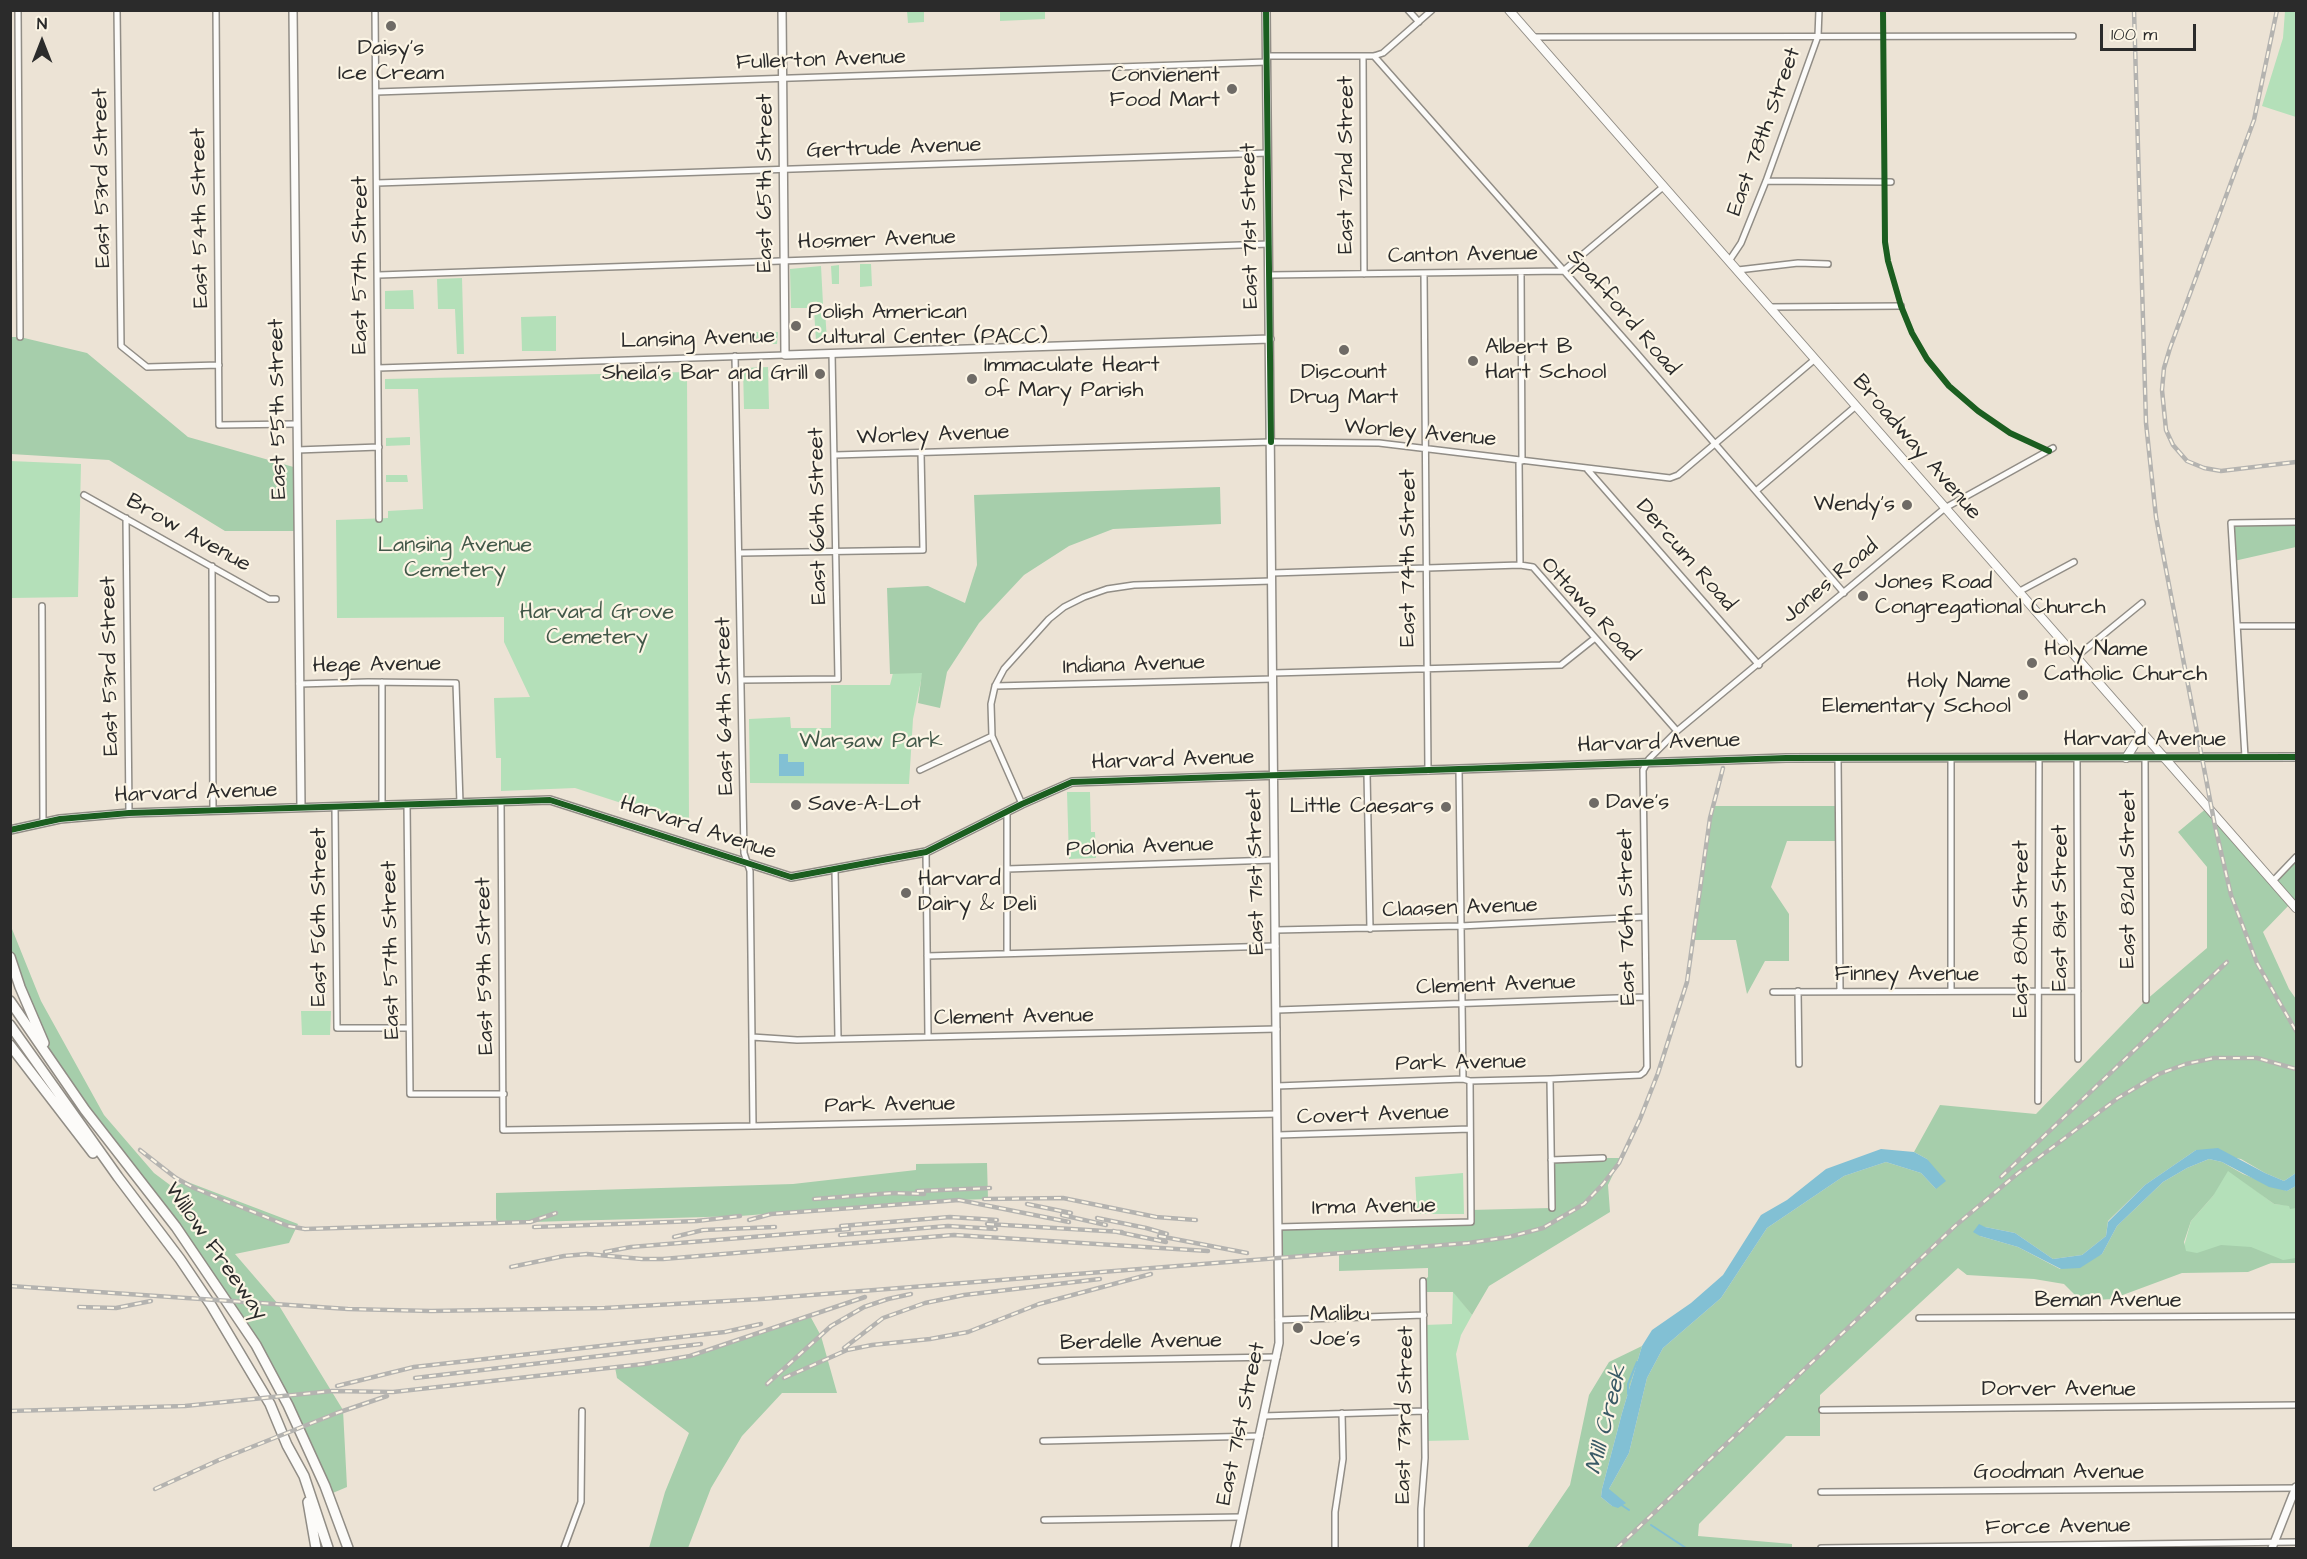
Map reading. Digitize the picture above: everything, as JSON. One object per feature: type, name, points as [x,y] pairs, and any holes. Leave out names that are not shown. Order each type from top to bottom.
[{"type":"highway","points":[[10,957],[20,987],[52,1062]]},
{"type":"highway","name":"Willow Freeway","points":[[10,1001],[85,1110],[176,1227],[256,1345],[288,1405],[349,1548]]},
{"type":"highway","name":"Willow Freeway","points":[[10,1025],[211,1305],[270,1404],[287,1445],[304,1476],[328,1548]]},
{"type":"highway","points":[[10,1045],[93,1153],[118,1177]]},
{"type":"highway","points":[[304,1476],[316,1548]]},
{"type":"main road","name":"East 55th Street","points":[[293,10],[301,807]]},
{"type":"main road","name":"East 65th Street","points":[[782,10],[785,355]]},
{"type":"main road","name":"East 71st Street","points":[[1234,1548],[1277,1357],[1278,1320],[1277,1010],[1266,10]]},
{"type":"main road","name":"Broadway Avenue","points":[[1509,10],[2296,908]]},
{"type":"main road","name":"Lansing Avenue","points":[[785,355],[1270,339]]},
{"type":"main road","points":[[2126,758],[2138,739],[2140,730]]},
{"type":"main road","name":"Harvard Avenue","points":[[10,830],[43,822],[129,813],[550,800],[791,877],[926,852],[1007,811],[1072,782],[1646,762],[1838,758],[2296,757]]},
{"type":"main road","points":[[2274,1545],[2296,1488]]},
{"type":"street","points":[[18,10],[20,337]]},
{"type":"street","name":"East 53rd Street","points":[[117,10],[121,346],[147,367],[219,365]]},
{"type":"street","name":"East 54th Street","points":[[216,10],[219,425],[296,424]]},
{"type":"street","name":"East 57th Street","points":[[375,10],[379,275],[379,519]]},
{"type":"street","points":[[1408,10],[1419,22]]},
{"type":"street","points":[[1374,56],[1383,52],[1432,10]]},
{"type":"street","name":"East 78th Street","points":[[1730,261],[1741,243],[1766,181],[1818,36],[1819,10]]},
{"type":"street","points":[[1533,36],[2073,36]]},
{"type":"street","name":"East 72nd Street","points":[[1363,56],[1364,274]]},
{"type":"street","name":"Fullerton Avenue","points":[[376,92],[1374,56]]},
{"type":"street","name":"Spafford Road","points":[[1374,56],[1844,593]]},
{"type":"street","name":"Gertrude Avenue","points":[[378,183],[1268,153]]},
{"type":"street","points":[[1766,181],[1892,182]]},
{"type":"street","name":"Canton Avenue","points":[[1269,275],[1563,271],[1663,187]]},
{"type":"street","name":"Hosmer Avenue","points":[[379,275],[1269,244]]},
{"type":"street","points":[[1738,270],[1798,263],[1828,264]]},
{"type":"street","points":[[1520,565],[1521,272]]},
{"type":"street","name":"East 74th Street","points":[[1424,273],[1428,771]]},
{"type":"street","points":[[1768,307],[1901,306]]},
{"type":"street","name":"East 66th Street","points":[[741,680],[838,679],[832,353]]},
{"type":"street","name":"Lansing Avenue","points":[[378,368],[785,355]]},
{"type":"street","name":"East 64th Street","points":[[735,356],[744,853],[750,871],[753,1126]]},
{"type":"street","name":"Worley Avenue","points":[[835,455],[1271,442],[1379,443],[1674,477],[1814,360]]},
{"type":"street","points":[[1756,491],[1856,406]]},
{"type":"street","points":[[297,450],[379,447]]},
{"type":"street","name":"Jones Road","points":[[1646,762],[1677,731],[1945,508],[2053,448]]},
{"type":"street","points":[[740,553],[923,550],[921,453]]},
{"type":"street","name":"Dercum Road","points":[[1587,468],[1759,664]]},
{"type":"street","name":"Brow Avenue","points":[[84,495],[269,599],[276,599]]},
{"type":"street","name":"East 53rd Street","points":[[126,518],[129,813]]},
{"type":"street","points":[[2246,757],[2231,523],[2296,522]]},
{"type":"street","points":[[2020,591],[2074,562]]},
{"type":"street","name":"Ottawa Road","points":[[1272,573],[1520,565],[1533,567],[1677,731]]},
{"type":"street","points":[[212,566],[213,811]]},
{"type":"street","points":[[1022,804],[992,736],[990,719],[995,686],[1004,669],[1049,619],[1064,607],[1107,589],[1134,585],[1272,581]]},
{"type":"street","points":[[2076,657],[2142,603]]},
{"type":"street","points":[[42,606],[43,822]]},
{"type":"street","points":[[2238,626],[2296,626]]},
{"type":"street","name":"Indiana Avenue","points":[[995,686],[1273,676],[1426,667],[1561,664],[1595,638]]},
{"type":"street","points":[[381,682],[381,805]]},
{"type":"street","name":"Hege Avenue","points":[[299,684],[456,683],[460,803]]},
{"type":"street","points":[[920,770],[992,736]]},
{"type":"street","points":[[1838,758],[1840,991]]},
{"type":"street","points":[[1951,758],[1951,991]]},
{"type":"street","name":"East 80th Street","points":[[2038,1101],[2039,758]]},
{"type":"street","name":"East 81st Street","points":[[2077,758],[2078,1059]]},
{"type":"street","name":"East 82nd Street","points":[[2145,758],[2146,1000]]},
{"type":"street","name":"East 76th Street","points":[[1644,1072],[1647,1067],[1643,771],[1646,762]]},
{"type":"street","points":[[1459,770],[1463,1079]]},
{"type":"street","points":[[1367,773],[1370,929]]},
{"type":"street","name":"East 59th Street","points":[[501,802],[503,1130]]},
{"type":"street","name":"East 57th Street","points":[[407,804],[410,1094],[504,1094]]},
{"type":"street","name":"East 56th Street","points":[[335,807],[337,1028],[410,1028]]},
{"type":"street","points":[[1007,811],[1007,952]]},
{"type":"street","points":[[926,852],[928,1037]]},
{"type":"street","points":[[2273,881],[2296,857]]},
{"type":"street","name":"Polonia Avenue","points":[[1007,868],[1274,860]]},
{"type":"street","points":[[835,870],[838,1038]]},
{"type":"street","name":"Claasen Avenue","points":[[1276,930],[1460,926],[1645,917]]},
{"type":"street","points":[[927,956],[1276,946]]},
{"type":"street","points":[[1798,991],[1799,1064]]},
{"type":"street","name":"Finney Avenue","points":[[1773,992],[2078,991]]},
{"type":"street","name":"Clement Avenue","points":[[1277,1010],[1645,997]]},
{"type":"street","name":"Clement Avenue","points":[[752,1037],[797,1040],[1277,1029]]},
{"type":"street","name":"Park Avenue","points":[[1277,1086],[1640,1075],[1644,1072]]},
{"type":"street","points":[[1550,1078],[1552,1208]]},
{"type":"street","points":[[1470,1081],[1470,1129]]},
{"type":"street","name":"Park Avenue","points":[[503,1130],[1277,1114]]},
{"type":"street","name":"Covert Avenue","points":[[1278,1136],[1470,1129]]},
{"type":"street","name":"Irma Avenue","points":[[1278,1227],[1471,1222],[1470,1129]]},
{"type":"street","points":[[1551,1160],[1603,1158]]},
{"type":"street","name":"East 73rd Street","points":[[1420,1548],[1425,1411],[1423,1281]]},
{"type":"street","points":[[1278,1320],[1424,1315]]},
{"type":"street","name":"Beman Avenue","points":[[1919,1318],[2296,1316]]},
{"type":"street","name":"Berdelle Avenue","points":[[1041,1361],[1277,1357]]},
{"type":"street","name":"Dorver Avenue","points":[[1822,1410],[2296,1405]]},
{"type":"street","points":[[564,1548],[580,1502],[582,1411]]},
{"type":"street","points":[[1263,1416],[1425,1411]]},
{"type":"street","points":[[1335,1548],[1335,1512],[1343,1459],[1342,1413]]},
{"type":"street","points":[[1043,1441],[1260,1436]]},
{"type":"street","name":"Goodman Avenue","points":[[1821,1492],[2296,1488]]},
{"type":"street","points":[[1044,1520],[1241,1517]]},
{"type":"street","name":"Force Avenue","points":[[1821,1548],[2274,1545],[2296,1542]]},
{"type":"green space","points":[[907,11],[924,11],[924,22],[908,23]]},
{"type":"green space","points":[[1000,11],[1045,11],[1045,19],[1000,21]]},
{"type":"green space","points":[[2285,11],[2296,11],[2296,117],[2262,106],[2283,38]]},
{"type":"green space","points":[[860,264],[871,264],[872,286],[860,287]]},
{"type":"green space","points":[[839,265],[839,284],[832,284],[831,266]]},
{"type":"green space","points":[[821,266],[823,304],[810,305],[809,308],[791,308],[790,269]]},
{"type":"green space","points":[[462,278],[464,354],[457,354],[455,309],[438,309],[437,279]]},
{"type":"green space","points":[[413,290],[414,309],[385,309],[385,291]]},
{"type":"green space","points":[[814,310],[825,310],[827,341],[816,341]]},
{"type":"green space","points":[[556,316],[556,351],[522,351],[521,317]]},
{"type":"green space","points":[[756,332],[778,332],[777,344],[756,344]]},
{"type":"green space","points":[[10,337],[20,337],[87,353],[188,437],[297,468],[298,531],[225,531],[109,460],[11,454]]},
{"type":"green space","points":[[768,367],[769,409],[744,409],[743,368]]},
{"type":"green space","name":"Harvard Grove Cemetery","points":[[687,372],[689,825],[575,788],[501,791],[501,758],[496,758],[494,698],[530,697],[504,642],[504,617],[337,618],[336,520],[388,518],[388,511],[423,509],[418,389],[385,389],[385,379]]},
{"type":"green space","points":[[410,437],[410,445],[386,446],[386,438]]},
{"type":"green space","points":[[10,461],[81,464],[78,597],[11,598]]},
{"type":"green space","points":[[386,475],[407,475],[408,482],[386,482]]},
{"type":"green space","points":[[1220,487],[1221,524],[1113,529],[1069,546],[1024,575],[979,623],[947,672],[940,708],[918,703],[922,673],[890,674],[887,588],[928,586],[965,603],[977,565],[974,495]]},
{"type":"green space","points":[[2296,522],[2296,547],[2234,561],[2231,523]]},
{"type":"green space","name":"Warsaw Park","points":[[923,671],[913,719],[909,784],[750,783],[749,719],[790,717],[791,728],[831,728],[831,685],[890,685],[893,673]]},
{"type":"green space","points":[[1067,792],[1090,792],[1091,832],[1095,832],[1096,858],[1069,859]]},
{"type":"green space","points":[[1713,806],[1839,806],[1839,841],[1787,841],[1771,887],[1789,914],[1789,961],[1765,961],[1747,994],[1736,940],[1693,940]]},
{"type":"green space","points":[[2208,807],[2272,881],[2296,857],[2296,908],[2291,903],[2263,932],[2289,989],[2296,999],[2296,1173],[2284,1181],[2241,1159],[2196,1150],[2145,1185],[2108,1221],[2106,1236],[2082,1255],[2053,1259],[2015,1233],[1985,1227],[1980,1236],[2018,1247],[2060,1269],[2102,1254],[2117,1226],[2163,1182],[2209,1159],[2222,1162],[2243,1174],[2287,1191],[2296,1186],[2296,1208],[2290,1209],[2289,1206],[2274,1204],[2228,1171],[2213,1196],[2191,1221],[2184,1242],[2186,1251],[2197,1253],[2221,1245],[2251,1247],[2283,1260],[2296,1258],[2296,1263],[2271,1263],[2248,1272],[2182,1273],[2112,1299],[2081,1301],[2064,1284],[2034,1279],[1967,1275],[1958,1268],[1820,1395],[1820,1436],[1786,1436],[1699,1524],[1698,1536],[1792,1544],[1792,1548],[1527,1548],[1570,1485],[1589,1395],[1609,1362],[1642,1346],[1602,1489],[1601,1497],[1612,1506],[1609,1489],[1629,1453],[1647,1378],[1663,1348],[1721,1298],[1767,1228],[1844,1176],[1886,1162],[1921,1173],[1936,1189],[1927,1159],[1914,1152],[1940,1105],[2036,1114],[2146,1000],[2207,948],[2207,867],[2178,832]]},
{"type":"green space","points":[[10,924],[41,1001],[104,1115],[154,1173],[174,1188],[185,1181],[298,1224],[289,1243],[235,1254],[278,1304],[343,1410],[347,1487],[328,1495],[256,1345],[52,1062],[11,957]]},
{"type":"green space","points":[[301,1011],[331,1011],[330,1035],[302,1035]]},
{"type":"green space","points":[[1621,1158],[1608,1185],[1610,1212],[1489,1286],[1472,1315],[1453,1292],[1423,1292],[1423,1281],[1428,1277],[1428,1268],[1339,1271],[1339,1252],[1279,1257],[1278,1227],[1470,1222],[1470,1210],[1551,1208],[1551,1160]]},
{"type":"green space","points":[[987,1163],[988,1199],[930,1201],[740,1216],[497,1223],[496,1218],[496,1193],[793,1184],[916,1170],[916,1164]]},
{"type":"green space","points":[[2223,1169],[2230,1171],[2274,1204],[2296,1206],[2296,1263],[2179,1264],[2191,1221],[2213,1196]]},
{"type":"green space","points":[[1463,1173],[1464,1214],[1417,1214],[1415,1177]]},
{"type":"green space","points":[[1453,1291],[1472,1315],[1461,1335],[1456,1354],[1469,1440],[1425,1441],[1424,1325],[1452,1324]]},
{"type":"green space","points":[[809,1314],[821,1336],[837,1393],[782,1393],[742,1436],[711,1488],[688,1548],[649,1548],[665,1492],[689,1433],[617,1378],[615,1367],[690,1356]]},
{"type":"water","points":[[779,754],[788,754],[788,762],[804,762],[804,776],[779,776]]},
{"type":"water","points":[[2218,1148],[2284,1181],[2296,1173],[2296,1186],[2287,1191],[2269,1187],[2222,1162],[2209,1159],[2163,1182],[2117,1226],[2102,1254],[2080,1268],[2061,1269],[2018,1247],[1973,1232],[1979,1224],[2015,1233],[2053,1259],[2082,1255],[2106,1236],[2108,1222],[2145,1185],[2196,1150]]},
{"type":"water","points":[[1881,1149],[1914,1152],[1927,1159],[1946,1181],[1936,1189],[1921,1173],[1886,1162],[1844,1176],[1767,1228],[1721,1298],[1663,1348],[1647,1378],[1629,1453],[1609,1489],[1626,1503],[1618,1508],[1612,1506],[1601,1497],[1602,1489],[1642,1346],[1652,1330],[1691,1303],[1723,1275],[1761,1215],[1787,1200],[1826,1169]]},
{"type":"waterway","name":"Mill Creek","points":[[1628,1394],[1628,1384],[1637,1362]]},
{"type":"waterway","name":"Mill Creek","points":[[1620,1504],[1629,1510]]},
{"type":"waterway","name":"Mill Creek","points":[[1651,1525],[1686,1548]]},
{"type":"railway","points":[[2134,10],[2146,423],[2156,517],[2215,826],[2231,895],[2257,963],[2296,1031]]},
{"type":"railway","points":[[2277,10],[2254,120],[2170,348],[2164,368],[2162,390],[2166,430],[2173,445],[2187,461],[2204,468],[2221,471],[2296,462]]},
{"type":"railway","points":[[10,1286],[348,1309],[431,1311],[605,1308],[761,1299],[1468,1243],[1509,1237],[1543,1228],[1584,1204],[1603,1184],[1619,1163],[1640,1119],[1658,1073],[1687,982],[1710,818],[1723,768]]},
{"type":"railway","points":[[2001,1177],[2227,962]]},
{"type":"railway","points":[[1617,1548],[1955,1226],[2017,1174],[2118,1098],[2159,1074],[2186,1064],[2214,1058],[2257,1058],[2296,1069]]},
{"type":"railway","points":[[140,1150],[176,1178],[194,1188],[288,1226],[305,1229],[530,1222],[556,1213]]},
{"type":"railway","points":[[917,1191],[990,1188]]},
{"type":"railway","points":[[814,1199],[893,1193],[924,1194]]},
{"type":"railway","points":[[984,1199],[1063,1198],[1156,1217],[1196,1220]]},
{"type":"railway","points":[[749,1220],[771,1214],[959,1200],[1069,1222]]},
{"type":"railway","points":[[1027,1204],[1071,1213]]},
{"type":"railway","points":[[1062,1215],[1106,1225]]},
{"type":"railway","points":[[534,1227],[697,1221],[740,1216]]},
{"type":"railway","points":[[841,1226],[950,1217],[997,1220]]},
{"type":"railway","points":[[1097,1218],[1167,1234]]},
{"type":"railway","points":[[987,1224],[1122,1232]]},
{"type":"railway","points":[[840,1235],[948,1226],[996,1229]]},
{"type":"railway","points":[[674,1237],[703,1230],[775,1227]]},
{"type":"railway","points":[[605,1252],[631,1247],[849,1229]]},
{"type":"railway","points":[[1113,1231],[1166,1242]]},
{"type":"railway","points":[[511,1267],[564,1256],[587,1254],[663,1259],[954,1235],[1208,1251]]},
{"type":"railway","points":[[1159,1236],[1247,1253]]},
{"type":"railway","points":[[784,1378],[847,1350],[968,1332],[1039,1304],[1151,1274]]},
{"type":"railway","points":[[844,1348],[883,1318],[925,1303],[964,1295],[1100,1279]]},
{"type":"railway","points":[[767,1384],[831,1326],[864,1307],[911,1294]]},
{"type":"railway","points":[[10,1411],[185,1406],[332,1391],[393,1392],[644,1364],[690,1356],[865,1297]]},
{"type":"railway","points":[[79,1307],[116,1308],[151,1301]]},
{"type":"railway","points":[[337,1386],[414,1367],[725,1332],[761,1324]]},
{"type":"railway","points":[[415,1378],[701,1344]]},
{"type":"railway","points":[[155,1489],[219,1460],[337,1413],[387,1396]]},
{"type":"cycle path","points":[[1266,10],[1271,442]]},
{"type":"cycle path","points":[[1883,10],[1885,242],[1901,306],[1912,333],[1927,359],[1949,386],[1978,411],[2010,433],[2049,451]]},
{"type":"cycle path","points":[[10,830],[60,819],[129,813],[550,800],[791,877],[926,852],[1072,782],[1786,758],[2296,757]]},
{"type":"place","name":"Daisy's Ice Cream","points":[[391,26]]},
{"type":"place","name":"Convienent Food Mart","points":[[1232,89]]},
{"type":"place","name":"Polish American Cultural Center (PACC)","points":[[796,326]]},
{"type":"place","name":"Discount Drug Mart","points":[[1344,350]]},
{"type":"place","name":"Albert B Hart School","points":[[1473,361]]},
{"type":"place","name":"Sheila's Bar and Grill","points":[[820,374]]},
{"type":"place","name":"Immaculate Heart of Mary Parish","points":[[972,379]]},
{"type":"place","name":"Wendy's","points":[[1907,505]]},
{"type":"place","name":"Jones Road Congregational Church","points":[[1863,596]]},
{"type":"place","name":"Holy Name Catholic Church","points":[[2032,663]]},
{"type":"place","name":"Holy Name Elementary School","points":[[2023,695]]},
{"type":"place","name":"Dave's","points":[[1594,803]]},
{"type":"place","name":"Save-A-Lot","points":[[796,805]]},
{"type":"place","name":"Little Caesars","points":[[1446,807]]},
{"type":"place","name":"Harvard Dairy & Deli","points":[[906,893]]},
{"type":"place","name":"Malibu Joe's","points":[[1298,1328]]},
{"type":"park label","name":"Lansing Avenue Cemetery","points":[[455,558]]}]
